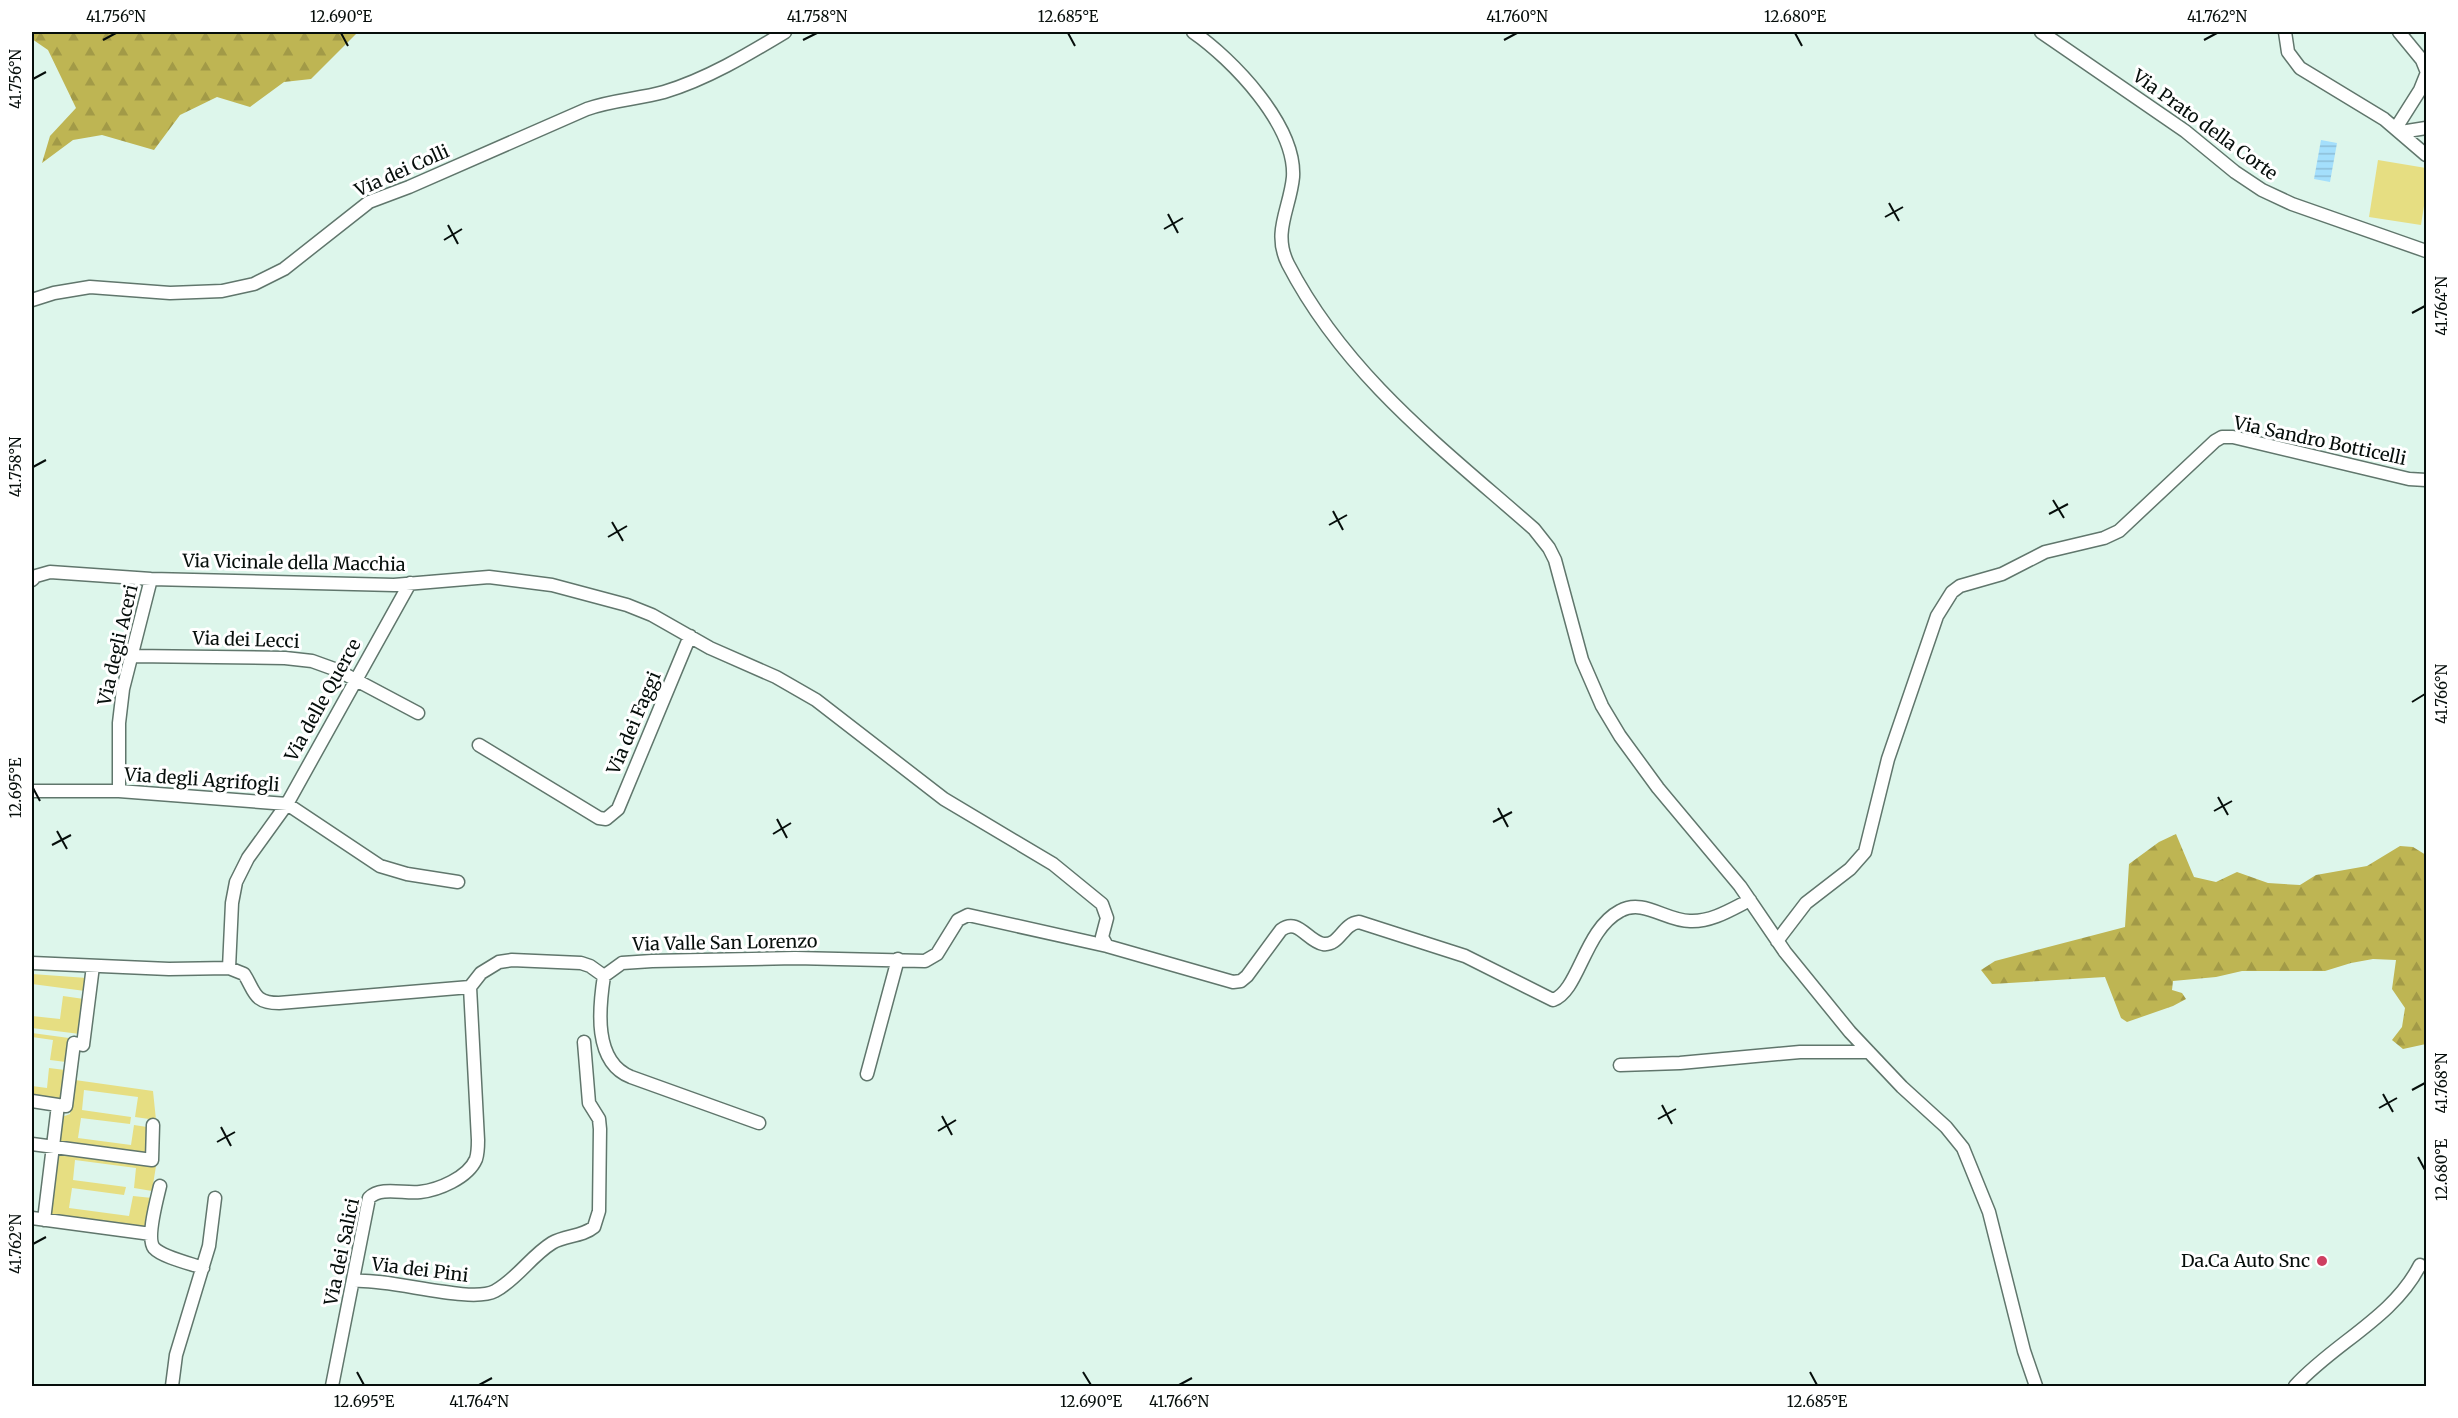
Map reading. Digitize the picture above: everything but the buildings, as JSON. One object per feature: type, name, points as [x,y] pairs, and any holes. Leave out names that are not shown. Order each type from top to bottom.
[{"type":"street","name":"Via dei Colli","points":[[32,300],[54,293],[90,287],[170,293],[222,291],[254,284],[284,269],[358,209],[373,200],[410,187],[587,109],[606,103],[656,94],[683,85],[725,66],[785,32]]},
{"type":"street","points":[[1193,32],[1218,50],[1246,80],[1268,110],[1286,142],[1292,158],[1293,177],[1281,228],[1281,245],[1289,266],[1330,330],[1378,390],[1545,541],[1558,566],[1582,660],[1602,706],[1640,765],[1750,900],[1777,941],[1850,1032],[1952,1133],[1968,1158],[1989,1212],[2024,1351],[2036,1386]]},
{"type":"street","name":"Via Prato della Corte","points":[[2041,32],[2185,131],[2235,172],[2262,190],[2292,204],[2427,251]]},
{"type":"street","points":[[2285,32],[2288,52],[2300,68],[2399,130],[2427,154]]},
{"type":"street","points":[[2399,32],[2423,58],[2427,70]]},
{"type":"street","points":[[2399,130],[2427,75]]},
{"type":"street","points":[[2399,130],[2427,128]]},
{"type":"street","name":"Via Sandro Botticelli","points":[[1777,941],[1809,899],[1850,868],[1865,852],[1888,759],[1936,619],[1952,592],[1964,585],[2002,574],[2045,552],[2104,538],[2119,531],[2222,437],[2233,437],[2409,479],[2427,480]]},
{"type":"street","name":"Via Vicinale della Macchia","points":[[32,580],[43,573],[50,572],[152,579],[394,585],[489,578],[552,585],[638,608],[710,648],[776,677],[816,700],[944,799],[1053,864],[1102,904],[1107,918],[1102,937],[1107,946]]},
{"type":"street","name":"Via degli Aceri","points":[[119,791],[119,723],[123,689],[152,579]]},
{"type":"street","name":"Via delle Querce","points":[[229,968],[232,903],[236,882],[248,858],[287,804],[410,583]]},
{"type":"street","name":"Via dei Faggi","points":[[479,745],[599,818],[606,819],[618,809],[690,636]]},
{"type":"street","name":"Via dei Lecci","points":[[132,656],[300,659],[326,665],[418,713]]},
{"type":"street","name":"Via degli Agrifogli","points":[[32,791],[119,791],[287,804],[380,866],[399,873],[458,882]]},
{"type":"street","points":[[1107,946],[1238,982],[1247,976],[1286,927],[1294,926],[1318,942],[1328,944],[1337,939],[1348,925],[1362,923],[1465,956],[1552,1000],[1566,992],[1588,945],[1618,912],[1637,907],[1678,919],[1694,921],[1713,917],[1750,900]]},
{"type":"street","name":"Via Valle San Lorenzo","points":[[604,976],[619,965],[634,962],[795,958],[898,959],[920,962],[932,958],[939,951],[956,922],[968,915],[1107,946]]},
{"type":"street","points":[[867,1074],[898,959]]},
{"type":"street","points":[[32,963],[229,968],[244,974],[256,997],[275,1003],[470,987],[489,966],[508,960],[581,963],[591,966],[604,976],[599,1018],[608,1056],[618,1070],[759,1123]]},
{"type":"street","points":[[32,1101],[66,1106],[74,1043],[83,1044],[93,966]]},
{"type":"street","name":"Via dei Salici","points":[[332,1386],[367,1205],[372,1195],[381,1192],[411,1193],[431,1190],[462,1175],[476,1160],[478,1140],[470,987]]},
{"type":"street","name":"Via dei Pini","points":[[354,1281],[367,1280],[484,1295],[501,1287],[553,1243],[584,1233],[594,1227],[599,1211],[600,1129],[599,1119],[589,1103],[584,1042]]},
{"type":"street","points":[[1620,1065],[1700,1062],[1800,1052],[1869,1052]]},
{"type":"street","points":[[58,1105],[53,1147],[38,1219],[151,1234]]},
{"type":"street","points":[[32,1144],[152,1160],[153,1125]]},
{"type":"street","points":[[160,1186],[151,1234],[152,1244],[159,1252],[203,1268]]},
{"type":"street","points":[[172,1386],[176,1355],[209,1246],[215,1198]]},
{"type":"street","points":[[2295,1386],[2329,1354],[2388,1306],[2408,1285],[2420,1265]]},
{"type":"green space","points":[[32,32],[358,32],[311,79],[284,82],[250,107],[217,97],[180,115],[154,150],[102,135],[73,140],[42,163],[50,136],[76,108],[48,50],[32,39]]},
{"type":"green space","points":[[2176,834],[2194,877],[2216,882],[2237,872],[2268,883],[2300,885],[2316,875],[2367,866],[2400,846],[2413,847],[2426,855],[2426,1044],[2403,1049],[2392,1040],[2402,1027],[2405,1008],[2392,989],[2396,960],[2373,959],[2325,971],[2242,971],[2216,977],[2173,981],[2172,990],[2182,993],[2186,999],[2173,1006],[2127,1022],[2121,1018],[2105,977],[1992,984],[1981,970],[1995,961],[2125,927],[2129,864],[2159,842]]},
{"type":"shaded area","points":[[2378,160],[2426,168],[2426,193],[2421,225],[2369,217]]},
{"type":"shaded area","points":[[32,974],[87,978],[85,991],[32,984]]},
{"type":"shaded area","points":[[63,996],[84,999],[80,1034],[32,1028],[32,1016],[60,1019]]},
{"type":"shaded area","points":[[32,1033],[69,1038],[66,1062],[50,1060],[53,1040],[32,1037]]},
{"type":"shaded area","points":[[49,1068],[65,1070],[61,1100],[32,1096],[32,1086],[47,1088]]},
{"type":"shaded area","points":[[75,1080],[153,1091],[156,1120],[135,1117],[138,1097],[84,1090],[82,1110],[131,1117],[130,1124],[81,1118],[78,1138],[131,1145],[134,1125],[147,1127],[148,1154],[59,1144],[62,1117],[70,1114]]},
{"type":"shaded area","points":[[58,1153],[156,1166],[152,1191],[134,1188],[136,1168],[75,1160],[73,1180],[126,1187],[124,1195],[72,1188],[69,1208],[129,1216],[133,1196],[152,1198],[148,1229],[50,1216]]},
{"type":"water","points":[[2321,140],[2337,143],[2330,182],[2314,179]]},
{"type":"place","name":"Da.Ca Auto Snc","points":[[2322,1261]]}]
